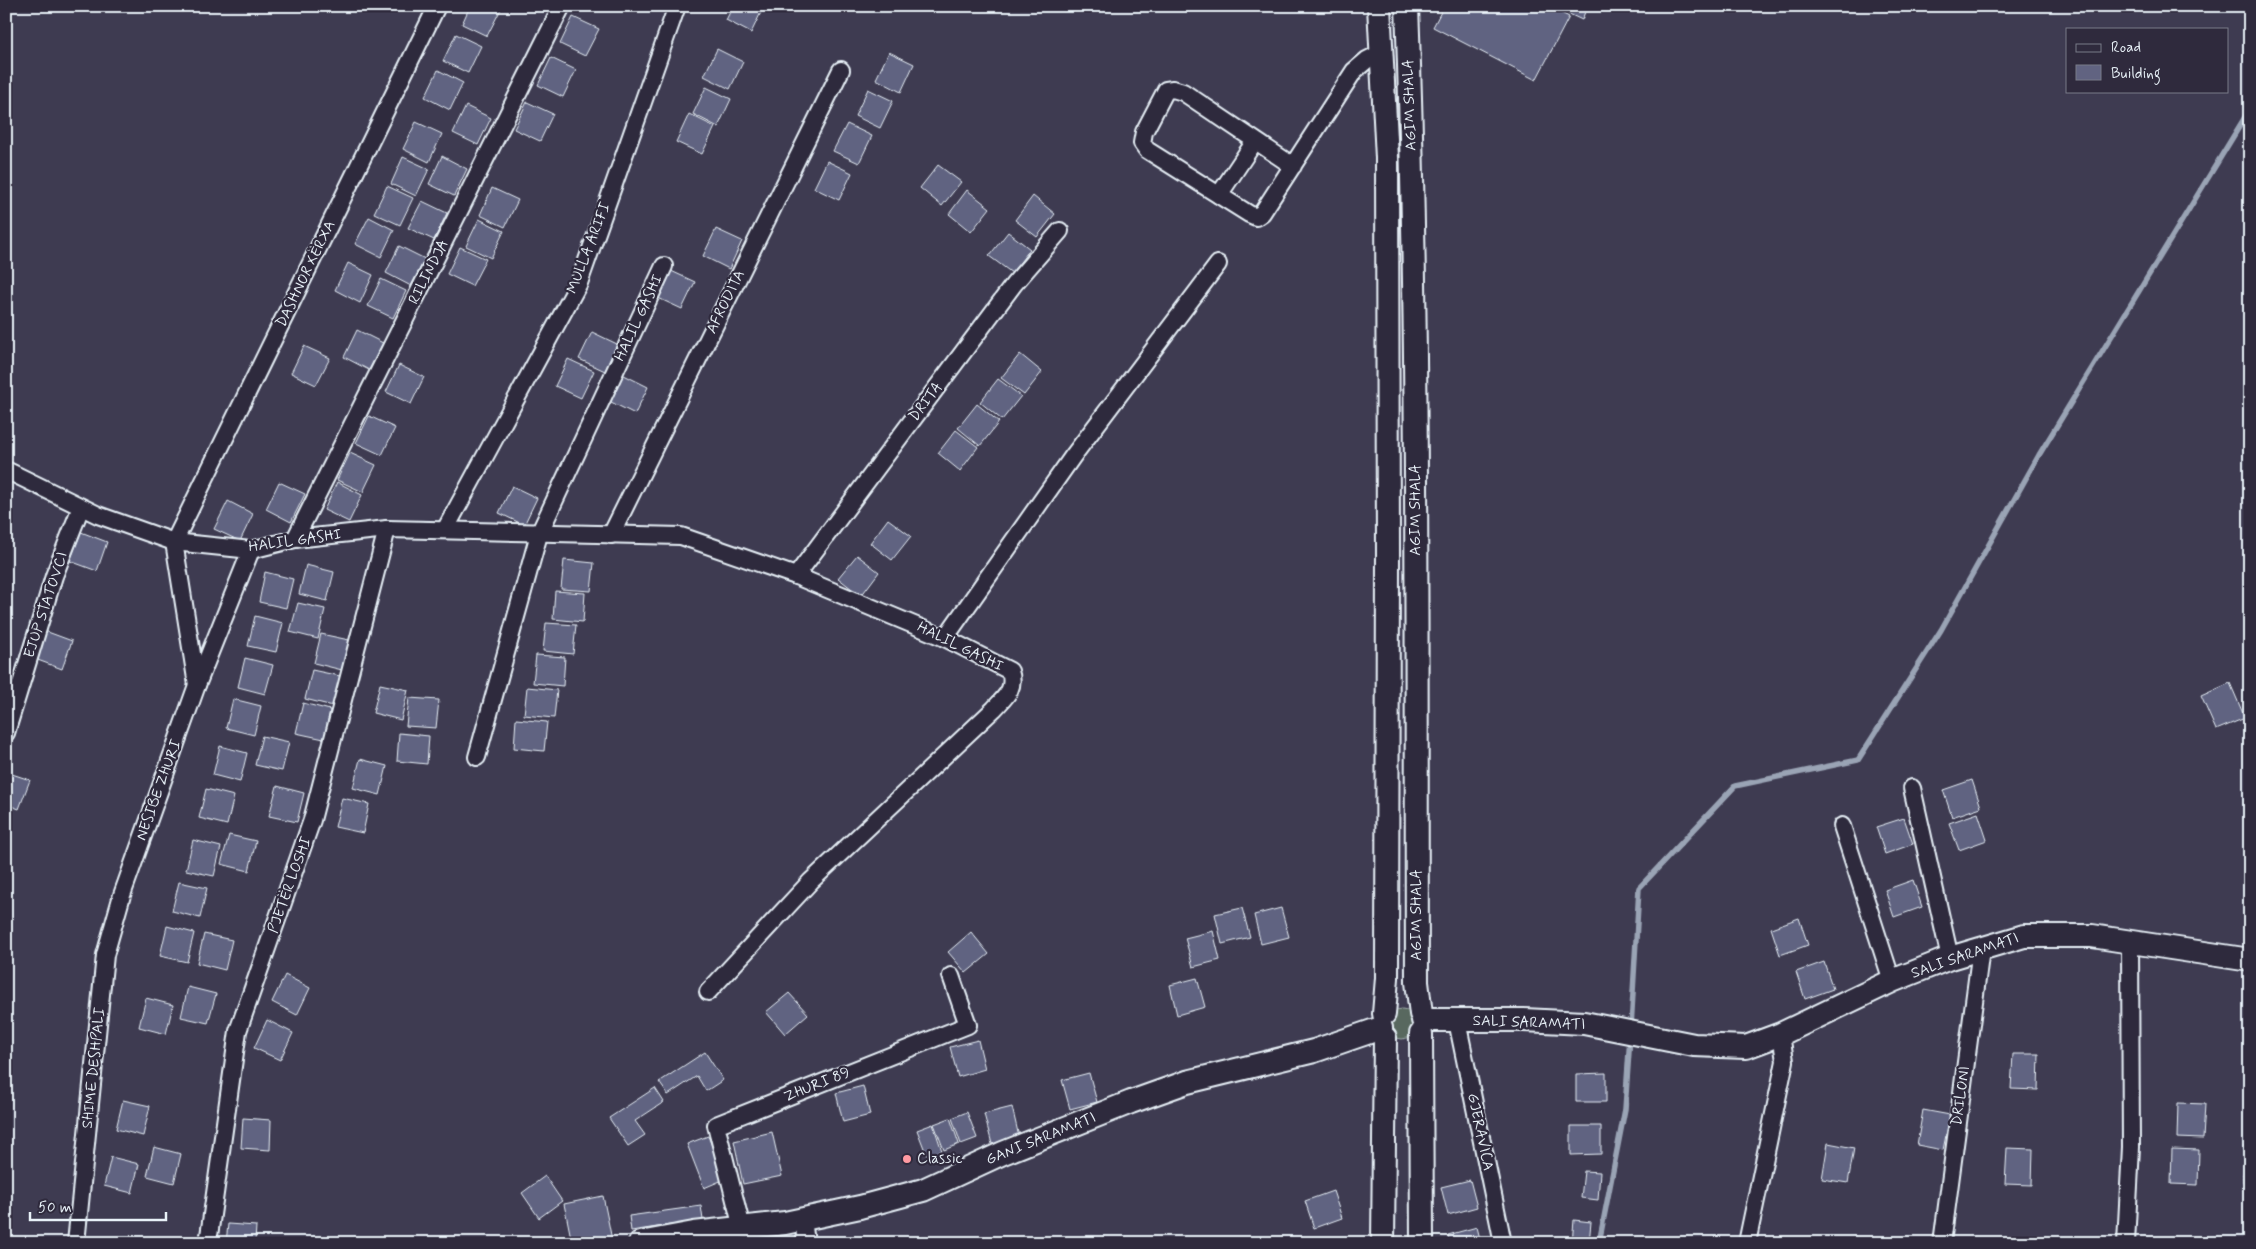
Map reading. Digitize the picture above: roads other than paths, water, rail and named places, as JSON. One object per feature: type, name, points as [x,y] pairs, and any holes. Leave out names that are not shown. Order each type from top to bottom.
[{"type":"main road","name":"AGIM SHALA","points":[[1380,6],[1386,158],[1388,557],[1387,978],[1383,1026],[1383,1243]]},
{"type":"main road","name":"AGIM SHALA","points":[[1407,6],[1412,160],[1416,472],[1417,982],[1422,1023],[1422,1243]]},
{"type":"main road","name":"SALI SARAMATI","points":[[1422,1023],[1524,1020],[1584,1023],[1694,1045],[1746,1047],[1781,1034],[1892,982],[1950,958],[2024,936],[2092,936],[2250,960]]},
{"type":"main road","points":[[1404,1003],[1411,1004],[1422,1023],[1412,1044],[1405,1046],[1398,1045],[1383,1026],[1390,1006],[1404,1003]]},
{"type":"main road","name":"GANI SARAMATI","points":[[643,1242],[694,1233],[803,1219],[860,1207],[924,1190],[1003,1154],[1140,1099],[1188,1082],[1314,1051],[1383,1026]]},
{"type":"street","name":"DASHNOR XËRXA","points":[[174,542],[437,6]]},
{"type":"street","name":"RILINDJA","points":[[295,539],[562,6]]},
{"type":"street","name":"MULLA ARIFI","points":[[445,530],[579,283],[677,6]]},
{"type":"street","points":[[1293,166],[1183,92],[1173,89],[1166,90],[1144,132],[1142,143],[1147,150],[1256,217],[1262,213],[1293,166],[1354,71],[1367,60],[1382,53]]},
{"type":"street","name":"AFRODITA","points":[[611,535],[842,70]]},
{"type":"street","points":[[1219,195],[1255,141]]},
{"type":"street","name":"DRITA","points":[[796,576],[1014,284],[1060,231]]},
{"type":"street","points":[[945,638],[1073,456],[1218,264]]},
{"type":"street","name":"HALIL GASHI","points":[[477,757],[539,534],[664,266]]},
{"type":"street","name":"HALIL GASHI","points":[[6,470],[124,525],[174,542],[251,550],[295,539],[388,529],[681,536],[796,576],[945,638],[1010,671],[1013,680],[1011,689],[994,709],[811,881],[708,992]]},
{"type":"street","name":"EJUP STATOVCI","points":[[6,733],[54,576],[81,506]]},
{"type":"street","name":"PJETËR LOSHI","points":[[208,1243],[238,1031],[312,820],[388,529]]},
{"type":"street","name":"NESIBE ZHURI","points":[[174,542],[197,685]]},
{"type":"street","name":"NESIBE ZHURI","points":[[122,895],[197,685],[251,550]]},
{"type":"street","points":[[1912,788],[1950,958]]},
{"type":"street","points":[[1842,826],[1892,982]]},
{"type":"street","name":"SHIME DESHPALI","points":[[76,1243],[105,955],[122,895]]},
{"type":"street","points":[[2126,1243],[2131,1147],[2130,942]]},
{"type":"street","name":"DRILONI","points":[[1942,1243],[1981,949]]},
{"type":"street","name":"ZHURI 89","points":[[742,1228],[716,1126],[968,1025],[951,976]]},
{"type":"street","name":"GJERAVICA","points":[[1457,1021],[1503,1243]]},
{"type":"street","points":[[1747,1243],[1784,1061],[1781,1034]]},
{"type":"street","points":[[803,1219],[806,1243]]},
{"type":"waterway","points":[[1631,1028],[1639,888],[1735,786],[1858,760],[1941,630],[2039,455],[2250,109]]},
{"type":"waterway","points":[[1599,1243],[1625,1109],[1630,1037]]},
{"type":"place","name":"Classic","points":[[907,1159]]}]
